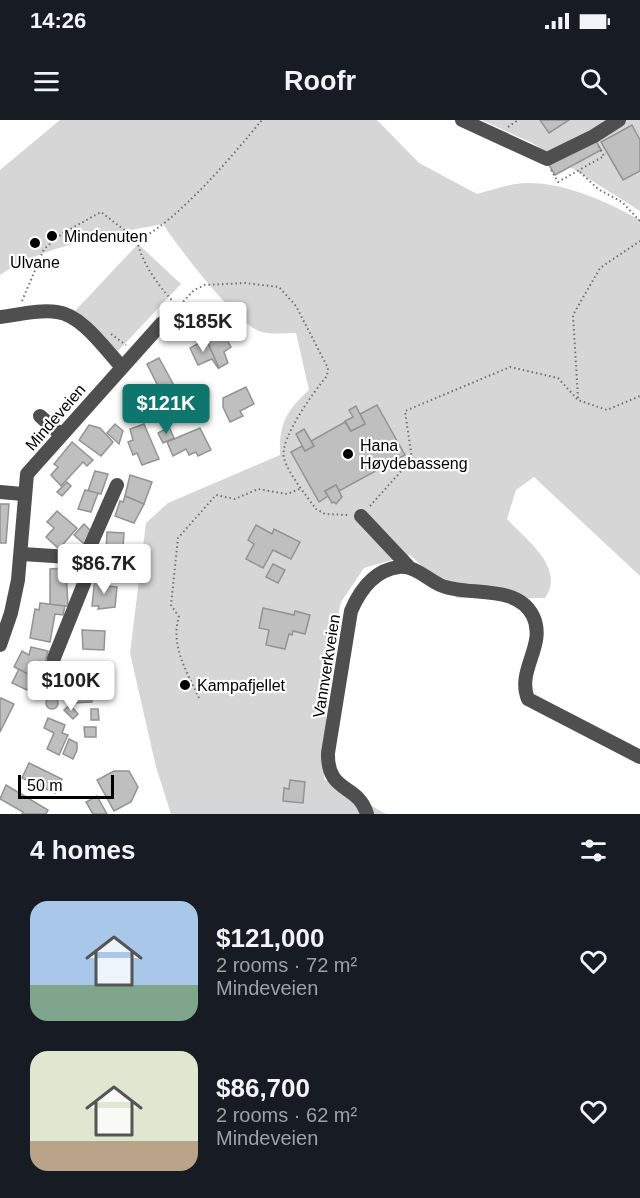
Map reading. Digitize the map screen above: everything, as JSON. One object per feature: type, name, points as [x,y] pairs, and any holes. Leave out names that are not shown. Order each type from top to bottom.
[{"type":"street","points":[[469,121],[547,159],[594,136],[619,120]]},
{"type":"street","points":[[0,317],[54,311],[67,315],[78,322],[122,366]]},
{"type":"street","name":"Mindeveien","points":[[0,645],[11,613],[22,554],[23,494],[27,474],[162,323]]},
{"type":"street","points":[[40,416],[61,435]]},
{"type":"street","points":[[49,684],[54,658],[87,576],[85,558],[117,485]]},
{"type":"street","points":[[0,492],[23,494]]},
{"type":"street","points":[[361,516],[409,567],[441,586],[497,594],[524,606],[532,614],[537,627],[536,642],[523,683],[528,699],[640,757]]},
{"type":"street","points":[[22,554],[85,558]]},
{"type":"street","name":"Vannverkveien","points":[[367,814],[359,798],[335,781],[328,763],[342,652],[351,611],[366,584],[382,571],[400,566],[409,567]]},
{"type":"path","points":[[137,240],[163,224],[239,149],[262,120]]},
{"type":"path","points":[[547,159],[558,182],[580,172],[604,156]]},
{"type":"path","points":[[580,172],[598,189],[622,202],[640,221]]},
{"type":"path","points":[[22,301],[44,249],[87,218],[102,212],[137,240],[139,249],[162,290],[178,308]]},
{"type":"path","points":[[578,400],[573,315],[600,268],[640,241]]},
{"type":"path","points":[[162,323],[198,286],[245,284],[279,287],[296,306],[328,368],[327,376],[296,422],[284,453],[284,459],[316,509],[325,514],[361,516],[412,459],[405,411],[510,367],[558,378],[578,400],[607,410],[640,396]]},
{"type":"path","points":[[199,698],[181,659],[174,631],[179,617],[171,605],[178,538],[216,495],[235,499],[258,489],[287,494],[302,488]]},
{"type":"shaded area","points":[[60,120],[377,120],[419,163],[477,194],[521,183],[557,186],[585,194],[640,220],[640,576],[534,477],[516,490],[507,519],[533,545],[547,565],[551,576],[550,587],[545,598],[457,598],[410,555],[364,568],[341,602],[328,663],[324,779],[386,814],[171,814],[156,767],[130,653],[146,523],[168,503],[280,455],[281,435],[289,412],[309,390],[296,333],[263,332],[249,325],[208,283],[163,224],[78,242],[35,256],[0,275],[0,170]]},
{"type":"shaded area","points":[[482,120],[640,120],[640,211],[532,143]]},
{"type":"shaded area","points":[[138,244],[181,284],[118,351],[75,311]]},
{"type":"building","points":[[540,120],[569,120],[549,133]]},
{"type":"building","points":[[632,125],[640,140],[640,171],[623,180],[601,142]]},
{"type":"building","points":[[595,139],[601,150],[555,175],[549,165]]},
{"type":"building","points":[[222,331],[231,347],[224,352],[228,363],[219,368],[206,339]]},
{"type":"building","points":[[206,339],[219,368],[212,359],[198,365],[190,348]]},
{"type":"building","points":[[159,358],[177,391],[177,394],[165,400],[147,364]]},
{"type":"building","points":[[246,387],[254,404],[240,411],[243,416],[230,422],[223,407],[223,398]]},
{"type":"building","points":[[174,398],[180,410],[167,416],[166,413],[161,416],[157,407]]},
{"type":"building","name":"Hana Høydebasseng","points":[[377,405],[405,455],[339,491],[336,485],[325,491],[328,496],[319,502],[291,452],[302,446],[305,451],[314,446],[311,441],[345,422],[351,431],[365,424],[360,414]]},
{"type":"building","points":[[356,406],[365,424],[351,431],[345,421],[353,417],[349,410]]},
{"type":"building","points":[[115,424],[123,431],[119,444],[107,433]]},
{"type":"building","points":[[144,424],[159,459],[142,465],[137,453],[133,455],[128,442],[133,440],[130,429]]},
{"type":"building","points":[[89,425],[100,428],[113,442],[101,456],[79,440]]},
{"type":"building","points":[[169,427],[174,438],[163,443],[158,433]]},
{"type":"building","points":[[200,428],[211,450],[198,456],[196,452],[189,455],[186,449],[173,456],[167,442]]},
{"type":"building","points":[[304,429],[314,446],[305,451],[296,434]]},
{"type":"building","points":[[72,442],[93,460],[87,466],[83,462],[61,486],[51,475],[58,467],[54,464]]},
{"type":"building","points":[[95,471],[108,474],[101,494],[88,491]]},
{"type":"building","points":[[130,475],[152,482],[144,504],[125,496]]},
{"type":"building","points":[[67,482],[71,486],[62,496],[57,492]]},
{"type":"building","points":[[336,485],[342,497],[336,504],[332,503],[325,491]]},
{"type":"building","points":[[85,490],[98,493],[91,512],[78,509]]},
{"type":"building","points":[[125,496],[144,504],[134,523],[115,516],[120,501],[123,502]]},
{"type":"building","points":[[0,504],[9,504],[6,543],[0,543]]},
{"type":"building","points":[[57,511],[77,528],[59,549],[46,537],[54,528],[47,522]]},
{"type":"building","points":[[84,524],[93,533],[84,544],[74,535]]},
{"type":"building","points":[[256,525],[272,534],[274,529],[300,542],[291,559],[273,550],[263,568],[246,559],[254,544],[248,540]]},
{"type":"building","points":[[107,532],[124,533],[122,561],[116,576],[105,572]]},
{"type":"building","points":[[273,564],[285,570],[278,583],[266,577]]},
{"type":"building","points":[[66,568],[68,606],[50,606],[50,569]]},
{"type":"building","points":[[95,578],[106,579],[106,586],[117,587],[115,607],[98,609],[99,606],[92,606]]},
{"type":"building","points":[[40,603],[65,606],[63,615],[55,614],[50,642],[30,638],[35,609],[39,610]]},
{"type":"building","points":[[263,608],[294,615],[295,611],[310,615],[305,634],[293,631],[292,635],[289,634],[285,649],[266,645],[269,630],[259,628]]},
{"type":"building","points":[[82,630],[105,631],[104,650],[83,649]]},
{"type":"building","points":[[31,647],[48,651],[45,662],[39,661],[31,676],[14,667],[22,651],[29,655]]},
{"type":"building","points":[[37,664],[31,682],[39,686],[37,690],[29,686],[27,690],[12,683],[19,669],[31,676]]},
{"type":"building","points":[[96,681],[96,689],[91,689],[92,702],[73,703],[72,682]]},
{"type":"building","points":[[54,697],[58,703],[54,709],[50,709],[46,701]]},
{"type":"building","points":[[1,698],[14,704],[0,732],[0,700]]},
{"type":"building","points":[[70,705],[78,714],[73,719],[64,710]]},
{"type":"building","points":[[91,709],[98,709],[99,720],[91,720]]},
{"type":"building","points":[[48,718],[65,725],[62,733],[68,735],[59,755],[47,749],[54,733],[44,728]]},
{"type":"building","points":[[84,727],[96,727],[96,737],[85,737]]},
{"type":"building","points":[[69,739],[77,743],[73,759],[63,754]]},
{"type":"building","points":[[29,763],[62,779],[55,793],[22,778]]},
{"type":"building","points":[[114,771],[129,771],[138,787],[131,802],[114,811],[97,780]]},
{"type":"building","points":[[290,780],[305,782],[303,803],[283,801],[284,788],[289,789]]},
{"type":"building","points":[[6,785],[48,810],[46,814],[22,814],[23,812],[0,799]]},
{"type":"building","points":[[97,796],[107,814],[93,814],[86,802]]},
{"type":"place","name":"Mindenuten","points":[[52,236]]},
{"type":"place","name":"Ulvane","points":[[35,243]]},
{"type":"place","name":"Hana Høydebasseng","points":[[348,454]]},
{"type":"place","name":"Kampafjellet","points":[[185,685]]}]
